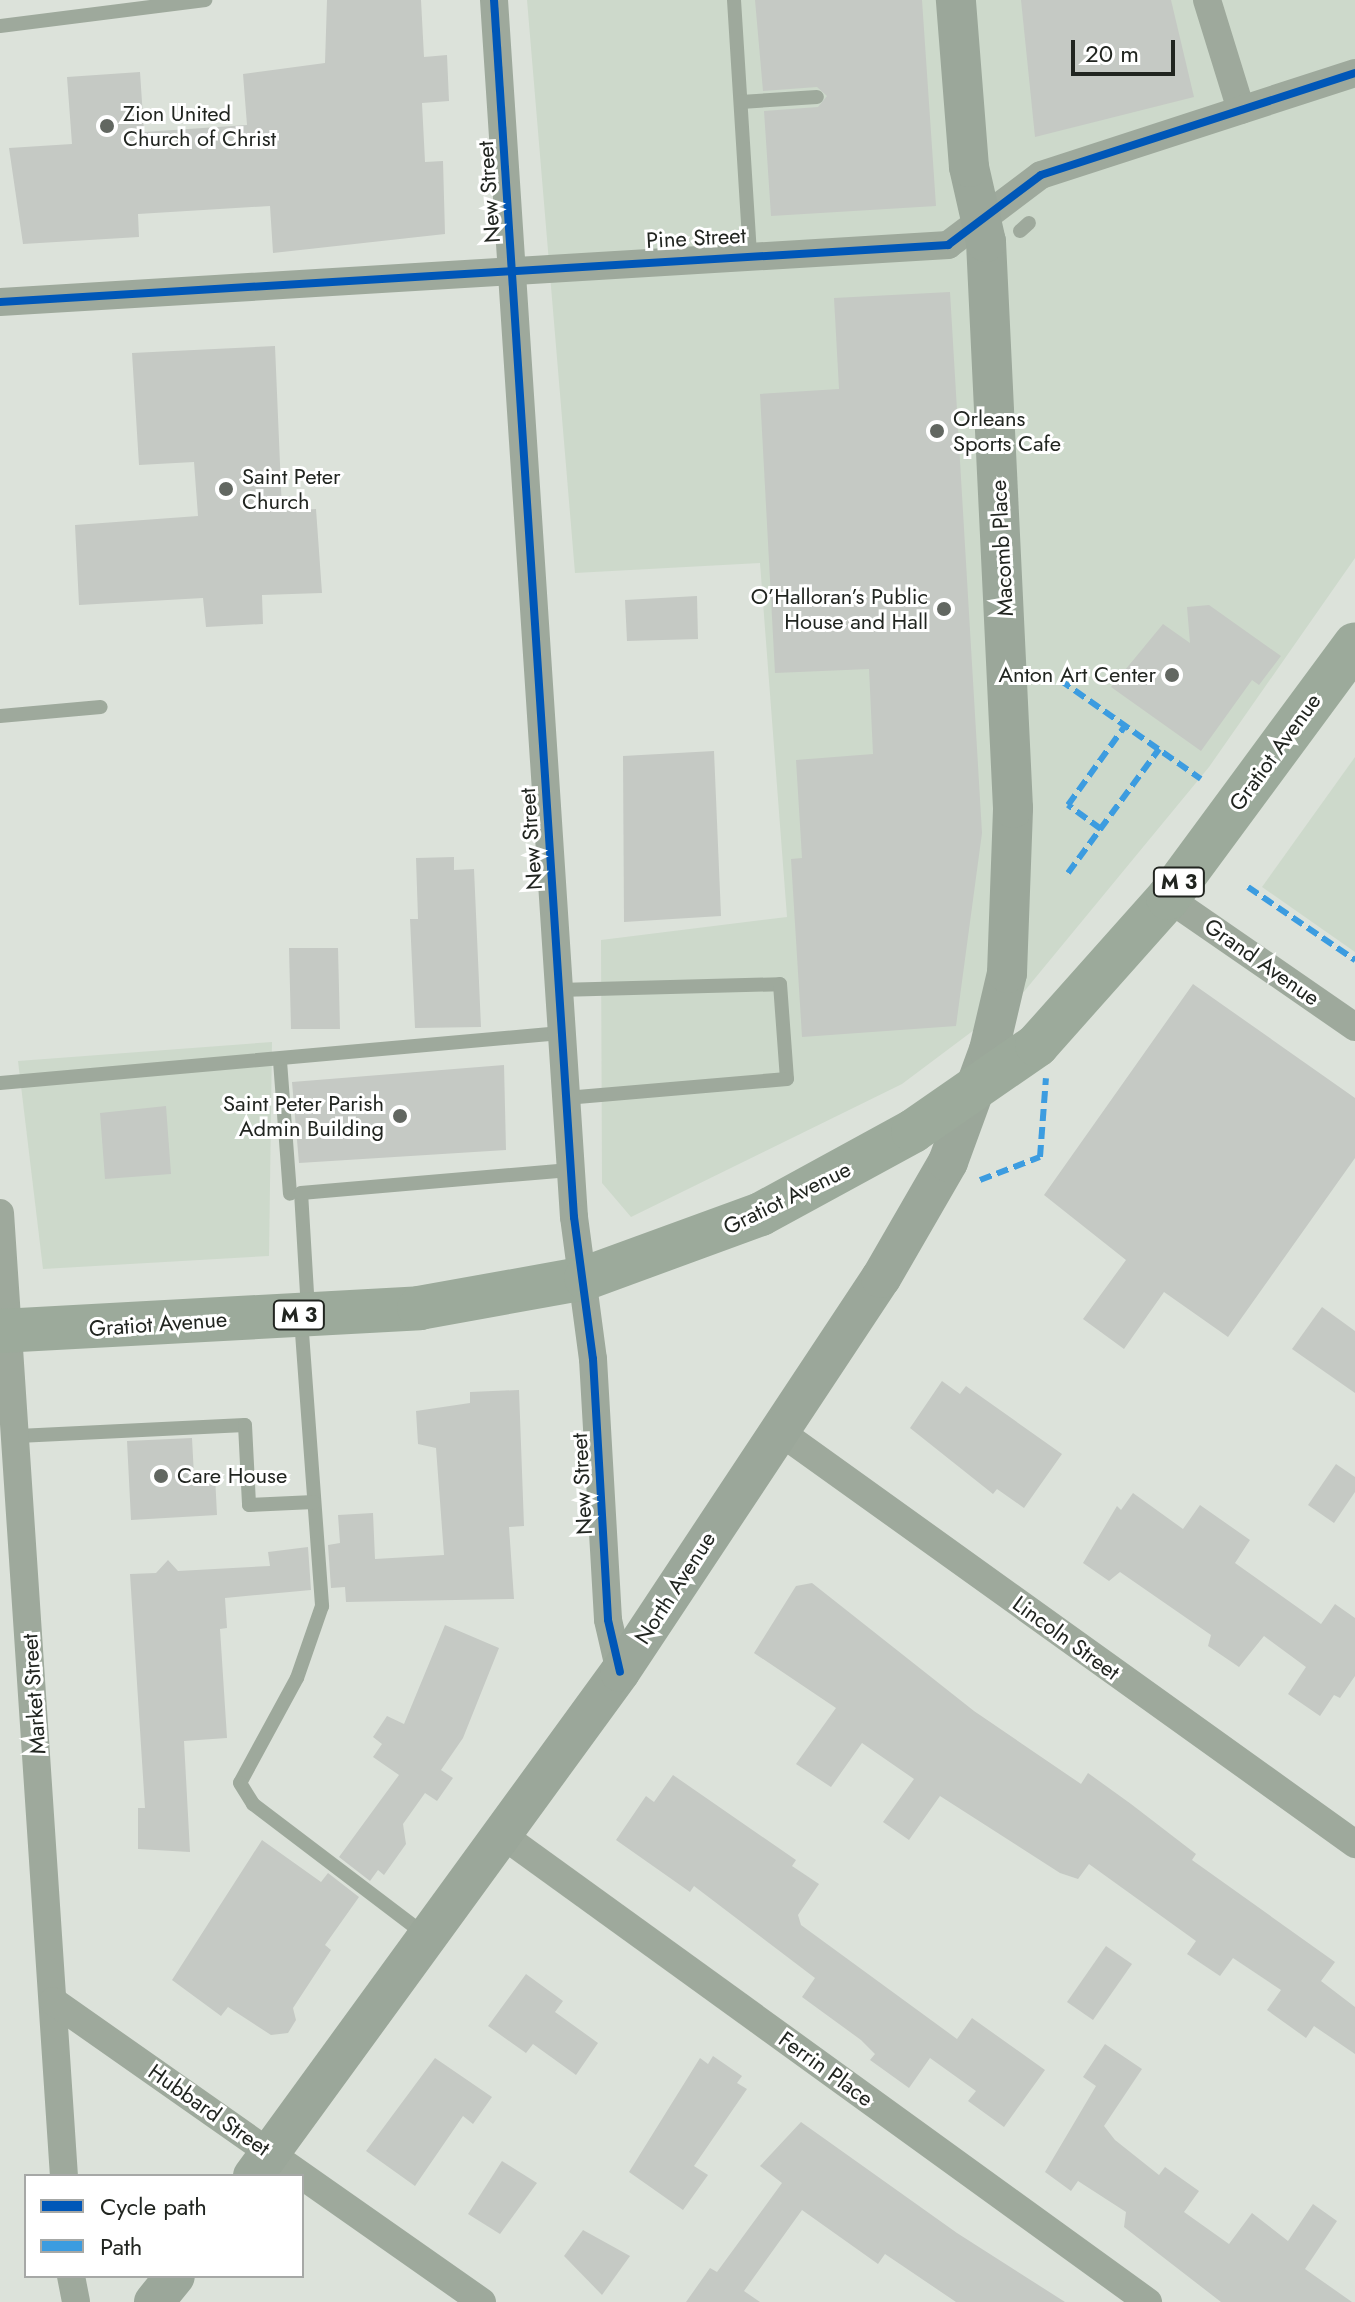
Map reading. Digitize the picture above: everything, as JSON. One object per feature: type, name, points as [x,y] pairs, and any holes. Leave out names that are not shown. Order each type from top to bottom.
[{"type":"main road","name":"Macomb Place","points":[[956,0],[969,167],[982,219],[1014,881],[1001,1008],[973,1093]]},
{"type":"main road","name":"Gratiot Avenue","points":[[5,1331],[419,1308],[586,1278],[761,1214],[973,1093],[1085,998],[1168,898],[1355,644]]},
{"type":"main road","name":"North Avenue","points":[[261,2164],[430,1938],[620,1672],[921,1214],[973,1093]]},
{"type":"main road","points":[[154,2302],[173,2278]]},
{"type":"street","name":"New Street","points":[[494,0],[570,1170],[586,1278],[608,1620],[620,1672]]},
{"type":"street","points":[[1207,0],[1241,110]]},
{"type":"street","name":"Pine Street","points":[[0,302],[750,253],[948,245],[1041,175],[1355,73]]},
{"type":"street","name":"Grand Avenue","points":[[1168,898],[1355,1027]]},
{"type":"street","name":"Market Street","points":[[0,1213],[5,1331],[18,1436],[64,2174]]},
{"type":"street","name":"Lincoln Street","points":[[779,1431],[1355,1844]]},
{"type":"street","name":"Ferrin Place","points":[[504,1836],[1148,2302]]},
{"type":"street","name":"Hubbard Street","points":[[53,2001],[261,2164]]},
{"type":"street","name":"Hubbard Street","points":[[304,2191],[482,2302]]},
{"type":"street","points":[[71,2278],[76,2302]]},
{"type":"lane","points":[[0,26],[205,0]]},
{"type":"lane","points":[[734,0],[750,253]]},
{"type":"lane","points":[[741,102],[817,97]]},
{"type":"lane","points":[[0,716],[101,707]]},
{"type":"lane","points":[[558,990],[780,984],[787,1079],[566,1098]]},
{"type":"lane","points":[[0,1083],[280,1061],[561,1033]]},
{"type":"lane","points":[[280,1061],[290,1194]]},
{"type":"lane","points":[[430,1938],[253,1804],[240,1783],[297,1678],[320,1617],[304,1315],[301,1193],[570,1170]]},
{"type":"lane","points":[[18,1436],[245,1425],[249,1505],[314,1502]]},
{"type":"shaded area","points":[[527,0],[1355,0],[1355,558],[1209,767],[1022,994],[902,1084],[631,1217],[602,1183],[601,940],[787,917],[760,563],[575,573]]},
{"type":"shaded area","points":[[1355,757],[1355,952],[1262,887]]},
{"type":"shaded area","points":[[272,1042],[269,1256],[43,1269],[18,1061]]},
{"type":"building","name":"Zion United Church of Christ","points":[[327,0],[421,0],[424,57],[447,55],[449,101],[422,103],[425,162],[443,161],[445,234],[273,253],[270,206],[138,214],[139,237],[23,244],[9,148],[72,144],[67,77],[140,72],[144,132],[247,125],[243,74],[325,63]]},
{"type":"building","points":[[755,0],[922,0],[936,206],[771,216],[764,111],[818,107],[827,96],[817,87],[763,91]]},
{"type":"building","points":[[1021,0],[1171,0],[1194,97],[1035,137]]},
{"type":"building","points":[[950,292],[982,833],[956,1026],[802,1037],[791,859],[802,858],[796,760],[873,754],[869,669],[775,673],[760,394],[839,389],[834,298]]},
{"type":"building","name":"Saint Peter Church","points":[[275,346],[282,511],[316,509],[322,593],[262,595],[263,624],[206,627],[203,598],[79,605],[75,525],[198,516],[194,462],[139,465],[132,353]]},
{"type":"building","points":[[697,596],[698,639],[627,641],[625,600]]},
{"type":"building","name":"Anton Art Center","points":[[1209,605],[1281,656],[1259,685],[1252,680],[1201,751],[1111,687],[1163,624],[1190,643],[1187,607]]},
{"type":"building","points":[[714,751],[721,916],[624,922],[623,756]]},
{"type":"building","points":[[454,857],[454,870],[474,869],[481,1027],[415,1028],[410,919],[418,919],[416,858]]},
{"type":"building","points":[[289,948],[338,948],[340,1029],[291,1029]]},
{"type":"building","points":[[1193,984],[1355,1098],[1355,1158],[1228,1337],[1164,1292],[1124,1349],[1083,1319],[1126,1260],[1044,1195]]},
{"type":"building","name":"Saint Peter Parish Admin Building","points":[[504,1065],[506,1150],[299,1163],[292,1082]]},
{"type":"building","points":[[166,1106],[171,1174],[105,1179],[100,1113]]},
{"type":"building","points":[[1322,1307],[1355,1331],[1355,1393],[1292,1349]]},
{"type":"building","points":[[942,1381],[960,1394],[966,1386],[1062,1454],[1024,1508],[997,1489],[993,1494],[910,1428]]},
{"type":"building","points":[[519,1390],[524,1526],[509,1527],[514,1599],[346,1602],[345,1587],[331,1588],[328,1545],[340,1543],[338,1515],[373,1513],[375,1559],[444,1555],[436,1448],[418,1444],[416,1411],[470,1403],[470,1392]]},
{"type":"building","name":"Care House","points":[[192,1438],[194,1476],[215,1475],[217,1515],[131,1520],[127,1441]]},
{"type":"building","points":[[1336,1464],[1355,1477],[1355,1492],[1334,1523],[1308,1505]]},
{"type":"building","points":[[1133,1493],[1183,1529],[1200,1505],[1250,1540],[1235,1563],[1321,1624],[1335,1604],[1355,1618],[1355,1676],[1340,1698],[1334,1695],[1320,1716],[1288,1694],[1306,1667],[1264,1636],[1239,1667],[1208,1646],[1211,1635],[1120,1572],[1109,1581],[1083,1563],[1117,1506],[1121,1510]]},
{"type":"building","points":[[308,1547],[311,1590],[225,1598],[227,1628],[220,1629],[227,1738],[184,1741],[190,1852],[138,1849],[138,1808],[145,1808],[130,1574],[156,1573],[168,1560],[178,1571],[270,1566],[268,1552]]},
{"type":"building","points":[[812,1583],[974,1711],[1081,1784],[1088,1773],[1196,1854],[1192,1860],[1335,1962],[1321,1981],[1355,2007],[1355,2054],[1314,2026],[1306,2038],[1267,2010],[1281,1990],[1233,1958],[1220,1976],[1187,1954],[1196,1941],[1089,1864],[1078,1879],[1060,1873],[940,1796],[909,1840],[883,1822],[914,1779],[862,1743],[831,1787],[796,1764],[836,1708],[754,1653],[796,1586]]},
{"type":"building","points":[[445,1625],[499,1648],[463,1738],[441,1770],[453,1778],[437,1801],[425,1793],[403,1824],[406,1844],[384,1875],[378,1870],[370,1881],[339,1857],[399,1775],[373,1757],[382,1744],[373,1737],[387,1716],[404,1724]]},
{"type":"building","points":[[673,1775],[796,1860],[792,1866],[819,1884],[798,1915],[801,1925],[957,2039],[972,2018],[1045,2070],[1004,2127],[968,2101],[976,2091],[930,2058],[909,2088],[870,2060],[875,2054],[861,2040],[802,1997],[815,1978],[694,1886],[690,1892],[616,1840],[646,1796],[654,1802]]},
{"type":"building","points":[[262,1840],[321,1882],[328,1873],[359,1897],[325,1945],[331,1950],[293,2008],[296,2020],[288,2033],[271,2035],[228,2007],[221,2016],[172,1980]]},
{"type":"building","points":[[1106,1946],[1132,1964],[1093,2020],[1067,2002]]},
{"type":"building","points":[[526,1974],[563,2001],[555,2012],[598,2043],[576,2075],[533,2044],[526,2053],[488,2026]]},
{"type":"building","points":[[1105,2044],[1142,2069],[1104,2126],[1115,2140],[1159,2175],[1165,2167],[1199,2191],[1184,2212],[1229,2244],[1252,2213],[1288,2241],[1313,2204],[1337,2221],[1305,2269],[1352,2302],[1221,2302],[1124,2227],[1126,2212],[1078,2181],[1071,2191],[1045,2172],[1096,2086],[1083,2077]]},
{"type":"building","points":[[713,2056],[742,2076],[737,2083],[747,2089],[694,2166],[708,2175],[683,2210],[629,2172],[700,2058],[708,2064]]},
{"type":"building","points":[[435,2058],[492,2097],[473,2124],[463,2116],[415,2186],[366,2151]]},
{"type":"building","points":[[801,2122],[957,2233],[1065,2302],[956,2302],[885,2254],[878,2264],[802,2210],[744,2291],[760,2302],[686,2302],[710,2268],[717,2272],[782,2183],[760,2166]]},
{"type":"building","points":[[502,2161],[537,2183],[500,2234],[468,2214]]},
{"type":"building","points":[[583,2230],[630,2256],[602,2295],[564,2256]]},
{"type":"marked path","points":[[1060,680],[1201,779]]},
{"type":"marked path","points":[[1101,829],[1068,805],[1125,726]]},
{"type":"marked path","points":[[1068,873],[1159,749]]},
{"type":"marked path","points":[[1248,887],[1355,960]]},
{"type":"marked path","points":[[980,1180],[1040,1157],[1046,1078]]},
{"type":"cycle path","points":[[494,0],[574,1217],[593,1359],[608,1620],[620,1672]]},
{"type":"cycle path","points":[[0,302],[948,245],[1041,175],[1355,73]]},
{"type":"place","name":"Zion United Church of Christ","points":[[107,126]]},
{"type":"place","name":"Orleans Sports Cafe","points":[[937,431]]},
{"type":"place","name":"Saint Peter Church","points":[[226,489]]},
{"type":"place","name":"O’Halloran’s Public House and Hall","points":[[944,609]]},
{"type":"place","name":"Anton Art Center","points":[[1172,675]]},
{"type":"place","name":"Saint Peter Parish Admin Building","points":[[400,1116]]},
{"type":"place","name":"Care House","points":[[161,1476]]}]
